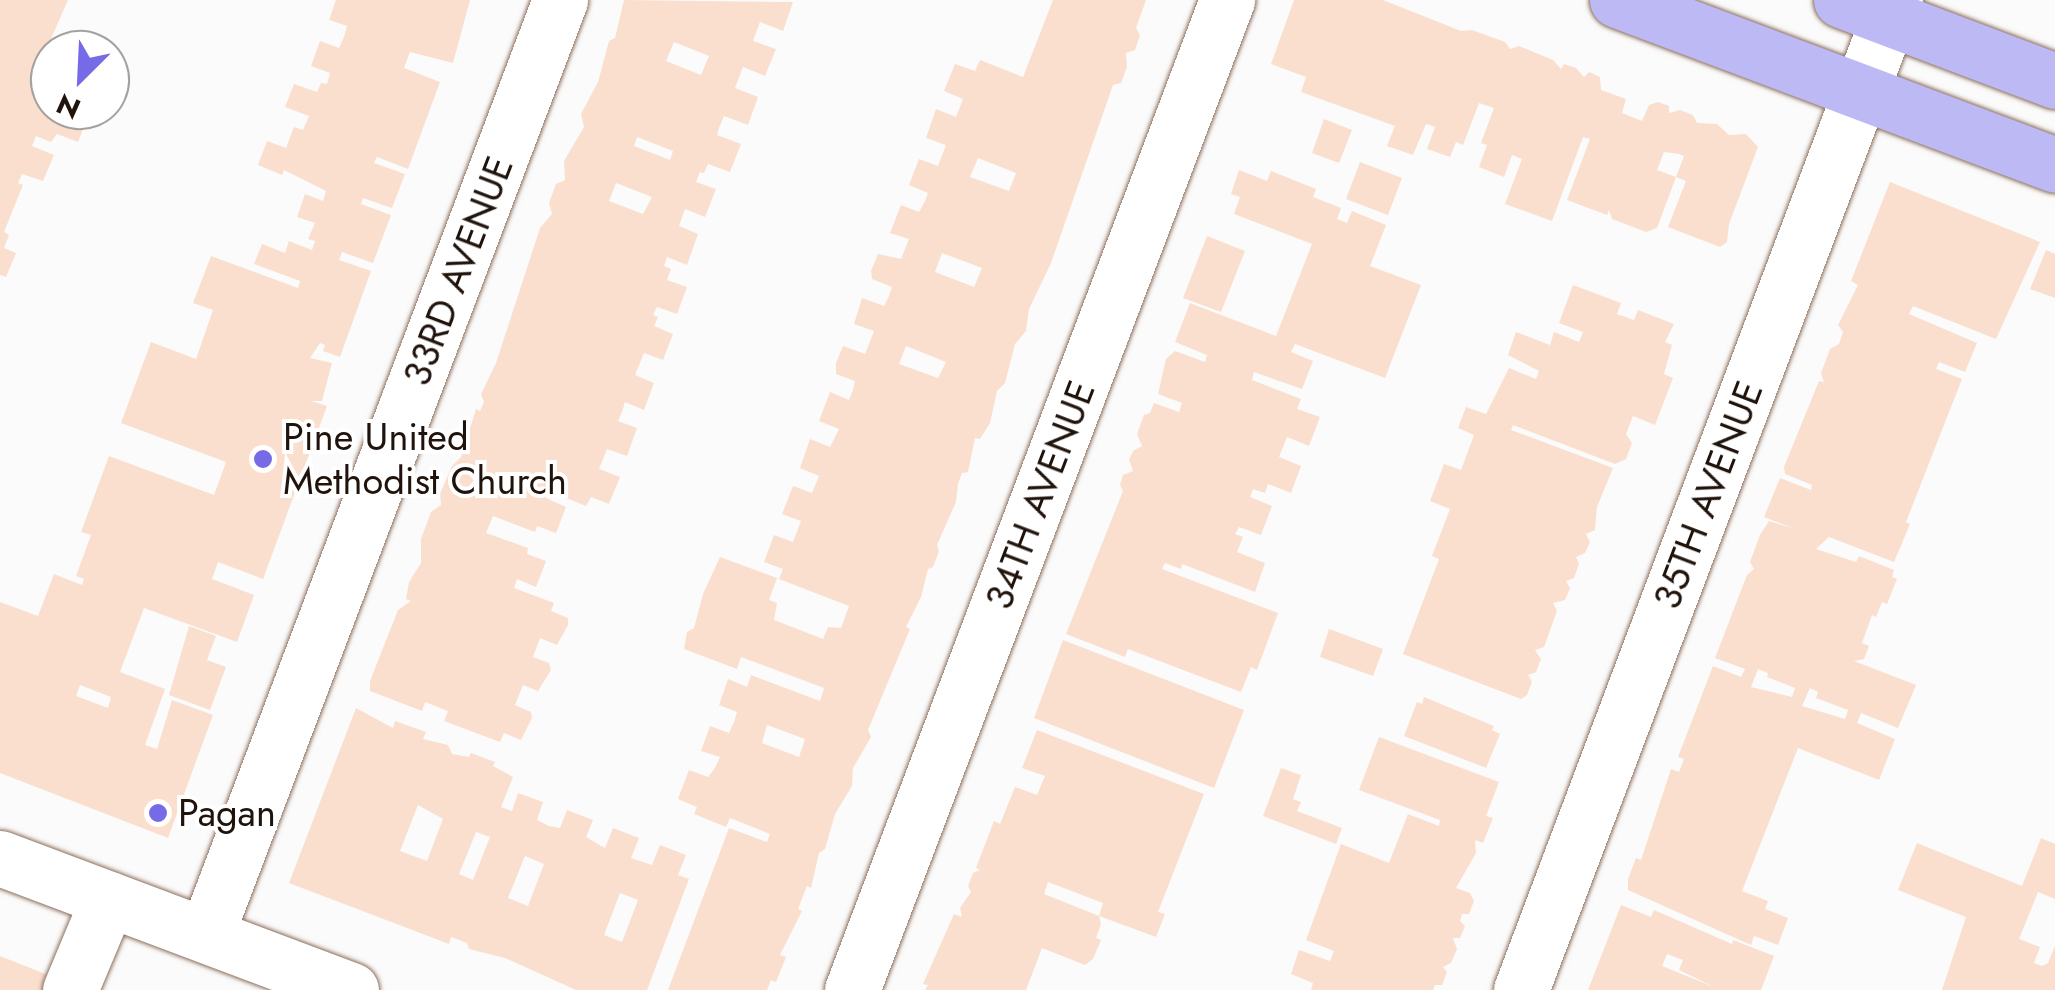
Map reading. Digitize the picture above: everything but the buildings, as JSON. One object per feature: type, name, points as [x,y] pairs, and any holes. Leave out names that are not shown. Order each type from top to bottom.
[{"type":"main road","points":[[1617,0],[2055,165]]},
{"type":"main road","points":[[1875,6],[2055,80]]},
{"type":"street","name":"33RD AVENUE","points":[[206,935],[560,0]]},
{"type":"street","name":"34TH AVENUE","points":[[852,990],[1227,0]]},
{"type":"street","name":"35TH AVENUE","points":[[1521,990],[1861,92],[1875,6]]},
{"type":"street","points":[[0,858],[351,990]]},
{"type":"street","points":[[70,990],[108,899]]},
{"type":"place","name":"Pine United Methodist Church","points":[[263,459]]},
{"type":"place","name":"Pagan","points":[[158,813]]}]
